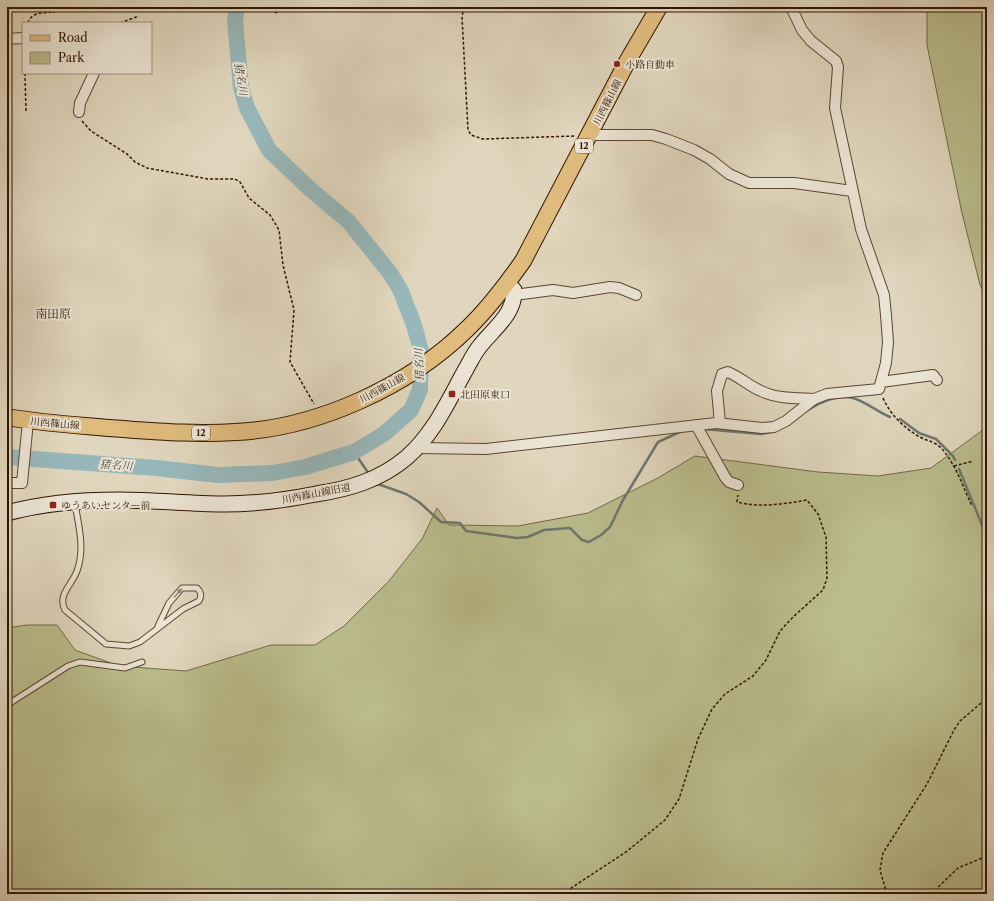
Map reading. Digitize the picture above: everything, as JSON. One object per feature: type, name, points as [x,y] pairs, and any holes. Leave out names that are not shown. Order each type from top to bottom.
[{"type":"main road","name":"川西篠山線","points":[[7,417],[28,429],[168,433],[237,432],[294,424],[354,404],[388,387],[418,368],[453,342],[511,289],[523,261],[628,60],[659,7]]},
{"type":"street","points":[[790,7],[802,30],[811,41],[836,61],[838,67],[835,108],[861,229],[884,296],[888,342],[880,385]]},
{"type":"street","points":[[7,39],[22,38]]},
{"type":"street","points":[[79,112],[80,103],[94,74]]},
{"type":"street","points":[[590,135],[652,134],[694,150],[710,159],[729,174],[749,183],[794,183],[852,191]]},
{"type":"street","points":[[511,289],[553,290],[574,293],[610,287],[619,288],[636,295]]},
{"type":"street","name":"川西篠山線旧道","points":[[7,513],[21,509],[74,502],[119,500],[224,504],[292,499],[355,486],[375,479],[392,469],[416,448],[437,423],[479,347],[512,309],[511,289]]},
{"type":"street","points":[[720,423],[717,392],[722,374],[728,372],[737,375],[760,391],[778,397],[814,399]]},
{"type":"street","points":[[416,448],[486,449],[698,428],[720,423],[762,428],[774,426],[786,421],[814,399],[827,394],[933,374],[937,380]]},
{"type":"street","points":[[698,428],[725,477],[729,482],[738,486]]},
{"type":"street","points":[[7,484],[22,483],[28,429]]},
{"type":"lane","points":[[74,502],[82,546],[76,573],[64,592],[62,604],[65,610],[106,644],[129,646],[140,642],[182,608],[199,601],[202,597],[197,588],[182,588],[169,603],[158,626]]},
{"type":"lane","points":[[7,705],[68,666],[80,662],[125,668],[142,662]]},
{"type":"path","points":[[275,13],[287,7]]},
{"type":"path","points":[[464,7],[462,17],[468,130],[471,135],[483,139],[590,135]]},
{"type":"path","points":[[28,22],[34,14],[55,12]]},
{"type":"path","points":[[123,22],[139,16]]},
{"type":"path","points":[[25,74],[26,112]]},
{"type":"path","points":[[79,112],[83,122],[91,131],[127,154],[135,162],[147,168],[208,179],[235,179],[240,182],[249,198],[270,214],[276,222],[281,241],[283,264],[294,310],[290,362],[314,404]]},
{"type":"path","points":[[880,385],[888,410],[897,420],[918,436],[935,443],[954,466],[972,506]]},
{"type":"path","points":[[954,466],[973,460]]},
{"type":"path","points":[[562,894],[626,852],[665,820],[679,799],[698,739],[712,709],[726,694],[754,676],[766,660],[780,631],[823,590],[827,578],[826,537],[818,514],[807,500],[767,506],[750,506],[737,502],[738,486]]},
{"type":"path","points":[[887,894],[880,870],[883,853],[927,784],[960,721],[987,698]]},
{"type":"path","points":[[931,894],[958,868],[987,856]]},
{"type":"path","points":[[983,894],[987,891]]},
{"type":"green space","points":[[927,7],[987,7],[987,298],[980,285],[962,213],[927,45]]},
{"type":"green space","points":[[987,427],[987,894],[7,894],[7,628],[27,625],[57,625],[75,650],[119,666],[186,671],[271,645],[315,645],[344,626],[389,581],[422,539],[437,508],[449,525],[518,526],[588,513],[656,479],[695,456],[818,472],[878,476],[931,468]]},
{"type":"waterway","name":"猪名川","points":[[7,457],[156,468],[218,475],[272,473],[305,467],[354,452],[384,434],[411,410],[420,390],[421,351],[414,325],[400,289],[390,273],[349,222],[310,189],[269,150],[247,108],[241,88],[235,21],[237,7]]},
{"type":"waterway","points":[[808,410],[829,400],[847,397],[863,402],[890,417]]},
{"type":"waterway","points":[[900,419],[919,433],[936,439],[953,456],[955,460]]},
{"type":"waterway","points":[[703,429],[761,434],[772,432]]},
{"type":"waterway","points":[[375,483],[406,494],[419,502],[441,522],[460,523],[466,531],[517,538],[528,537],[544,530],[570,528],[582,540],[589,542],[601,535],[610,527],[623,500],[658,442],[680,432]]},
{"type":"waterway","points":[[354,452],[369,474]]},
{"type":"waterway","points":[[959,469],[987,537]]},
{"type":"place","name":"小路自動車","points":[[617,64]]},
{"type":"place","name":"北田原東口","points":[[452,394]]},
{"type":"place","name":"ゆうあいセンター前","points":[[53,505]]},
{"type":"district","name":"南田原","points":[[53,314]]}]
